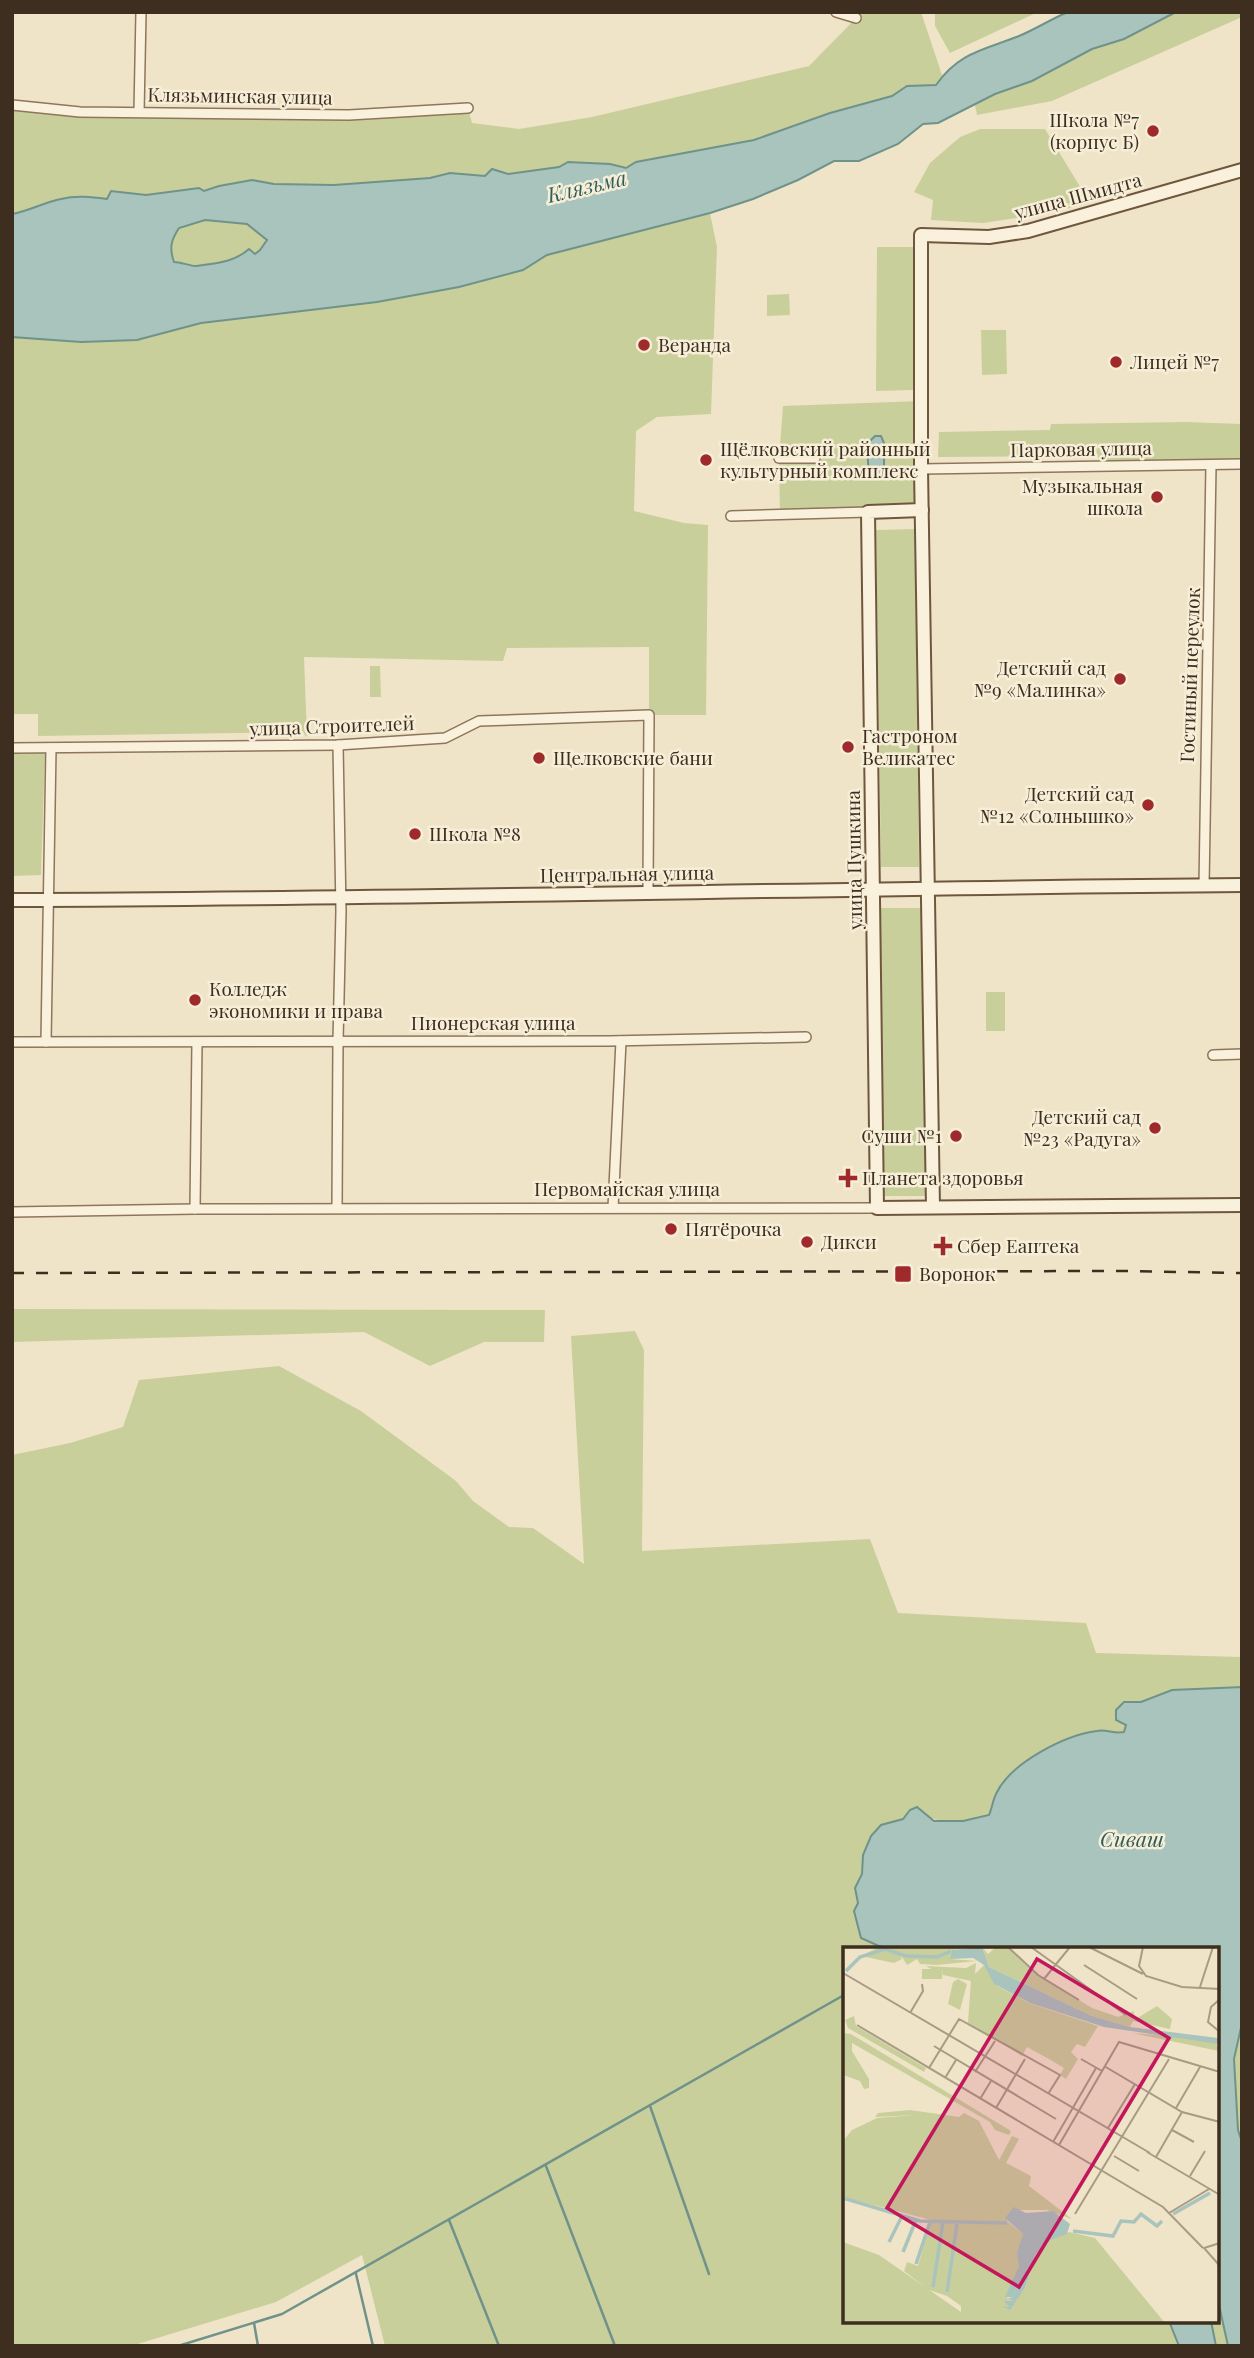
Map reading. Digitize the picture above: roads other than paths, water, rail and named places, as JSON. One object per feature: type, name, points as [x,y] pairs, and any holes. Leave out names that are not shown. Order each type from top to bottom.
[{"type":"street","points":[[139,112],[141,12]]},
{"type":"street","points":[[836,12],[856,18]]},
{"type":"street","name":"Клязьминская улица","points":[[12,105],[80,112],[349,115],[468,108]]},
{"type":"street","name":"улица Шмидта","points":[[920,469],[921,235],[989,237],[1028,232],[1242,170]]},
{"type":"street","points":[[779,458],[815,458]]},
{"type":"street","name":"Парковая улица","points":[[920,469],[1242,464]]},
{"type":"street","name":"Гостиный переулок","points":[[1204,886],[1211,465]]},
{"type":"street","points":[[920,469],[933,1207]]},
{"type":"street","points":[[731,516],[922,510]]},
{"type":"street","name":"улица Пушкина","points":[[868,512],[877,1208]]},
{"type":"street","name":"улица Строителей","points":[[12,748],[338,746],[445,738],[479,721],[649,715],[648,892]]},
{"type":"street","points":[[337,1208],[341,897],[338,746]]},
{"type":"street","points":[[46,1042],[51,748]]},
{"type":"street","name":"Центральная улица","points":[[12,900],[1242,885]]},
{"type":"street","name":"Пионерская улица","points":[[12,1042],[621,1041],[806,1037]]},
{"type":"street","points":[[613,1208],[621,1041]]},
{"type":"street","points":[[195,1209],[197,1042]]},
{"type":"street","points":[[1213,1055],[1242,1054]]},
{"type":"street","name":"Первомайская улица","points":[[12,1212],[337,1208],[1242,1205]]},
{"type":"water","name":"Клязьма","points":[[1068,12],[1176,12],[1124,39],[1092,49],[1032,81],[995,94],[938,123],[923,124],[898,144],[859,161],[834,161],[753,199],[710,213],[547,255],[523,270],[459,287],[377,302],[201,323],[137,340],[81,342],[12,337],[12,214],[49,202],[72,197],[107,199],[111,191],[146,195],[199,188],[204,191],[252,180],[274,184],[334,185],[430,178],[450,173],[485,176],[492,169],[508,174],[559,167],[568,162],[610,164],[626,168],[636,162],[754,140],[830,113],[892,96],[907,86],[936,85],[963,59]],"holes":[[[205,220],[247,224],[267,240],[255,254],[249,249],[230,260],[196,266],[174,262],[172,244],[179,228]]]},
{"type":"water","points":[[875,436],[881,436],[884,443],[884,473],[877,478],[870,472],[868,463],[868,443]]},
{"type":"water","name":"Сиваш","points":[[1242,1687],[1242,2023],[1234,2059],[1238,2130],[1242,2142],[1242,2346],[1228,2346],[1219,2305],[1219,1947],[881,1947],[861,1938],[854,1911],[858,1903],[855,1888],[862,1874],[863,1855],[871,1836],[881,1825],[903,1819],[910,1810],[917,1807],[934,1821],[963,1821],[989,1815],[995,1796],[1003,1783],[1026,1761],[1070,1738],[1100,1731],[1124,1732],[1126,1725],[1116,1720],[1116,1710],[1124,1702],[1141,1702],[1172,1690]]},
{"type":"water","points":[[1170,2323],[1211,2323],[1216,2346],[1179,2346]]},
{"type":"waterway","points":[[178,2346],[282,2314],[843,1996]]},
{"type":"waterway","points":[[650,2106],[709,2274]]},
{"type":"waterway","points":[[546,2166],[615,2346]]},
{"type":"waterway","points":[[449,2220],[499,2346]]},
{"type":"waterway","points":[[356,2274],[373,2346]]},
{"type":"waterway","points":[[254,2323],[258,2346]]},
{"type":"railway","points":[[12,1273],[1242,1273]]},
{"type":"place","name":"Школа №7 (корпус Б)","points":[[1153,131]]},
{"type":"place","name":"Веранда","points":[[644,345]]},
{"type":"place","name":"Лицей №7","points":[[1116,362]]},
{"type":"place","name":"Щёлковский районный культурный комплекс","points":[[706,460]]},
{"type":"place","name":"Музыкальная школа","points":[[1157,497]]},
{"type":"place","name":"Детский сад №9 «Малинка»","points":[[1120,679]]},
{"type":"place","name":"Гастроном Великатес","points":[[848,747]]},
{"type":"place","name":"Щелковские бани","points":[[539,758]]},
{"type":"place","name":"Детский сад №12 «Солнышко»","points":[[1148,805]]},
{"type":"place","name":"Школа №8","points":[[415,834]]},
{"type":"place","name":"Колледж экономики и права","points":[[195,1000]]},
{"type":"place","name":"Детский сад №23 «Радуга»","points":[[1155,1128]]},
{"type":"place","name":"Суши №1","points":[[956,1136]]},
{"type":"place","name":"Планета здоровья","points":[[848,1178]]},
{"type":"place","name":"Пятёрочка","points":[[671,1229]]},
{"type":"place","name":"Дикси","points":[[807,1242]]},
{"type":"place","name":"Сбер Еаптека","points":[[943,1246]]},
{"type":"place","name":"Воронок","points":[[903,1274]]}]
